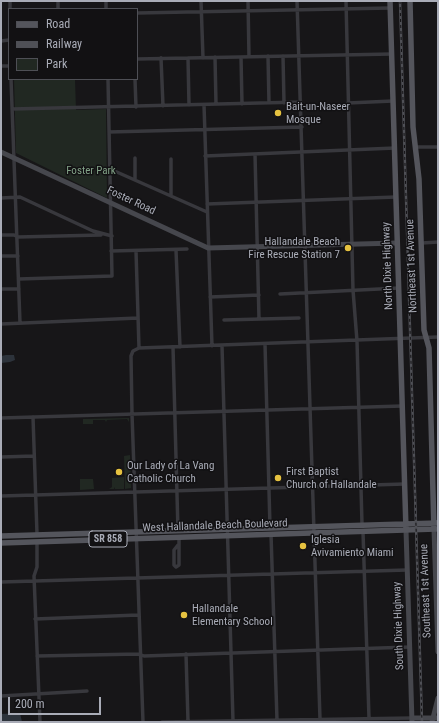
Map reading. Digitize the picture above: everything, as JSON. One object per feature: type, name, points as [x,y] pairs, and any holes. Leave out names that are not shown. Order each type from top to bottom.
[{"type":"main road","name":"North Dixie Highway","points":[[390,1],[406,527]]},
{"type":"main road","name":"Northeast 1st Avenue","points":[[410,1],[413,126],[416,147],[422,243],[424,330],[429,353],[436,526]]},
{"type":"main road","name":"West Hallandale Beach Boulevard","points":[[1,543],[136,535],[178,530],[362,524],[406,527]]},
{"type":"main road","name":"SR 858","points":[[406,527],[436,526]]},
{"type":"main road","name":"West Hallandale Beach Boulevard","points":[[1,536],[50,534],[179,537],[363,532],[406,527]]},
{"type":"main road","points":[[25,542],[37,534]]},
{"type":"main road","points":[[37,542],[41,538],[50,534]]},
{"type":"street","points":[[202,1],[203,58]]},
{"type":"street","points":[[248,1],[249,57]]},
{"type":"street","points":[[298,1],[319,721]]},
{"type":"street","points":[[346,1],[350,198],[353,290],[357,341],[362,524]]},
{"type":"street","points":[[138,13],[390,8]]},
{"type":"street","points":[[138,59],[392,54]]},
{"type":"street","points":[[268,56],[269,103]]},
{"type":"street","points":[[283,56],[284,103]]},
{"type":"street","points":[[215,57],[216,104]]},
{"type":"street","points":[[241,57],[242,104]]},
{"type":"street","points":[[161,58],[163,106]]},
{"type":"street","points":[[188,58],[189,105]]},
{"type":"street","points":[[11,80],[20,323]]},
{"type":"street","points":[[18,279],[112,276],[108,80]]},
{"type":"street","points":[[135,80],[136,107]]},
{"type":"street","points":[[348,103],[393,101]]},
{"type":"street","points":[[12,109],[301,102]]},
{"type":"street","points":[[204,105],[212,346]]},
{"type":"street","points":[[109,132],[302,127]]},
{"type":"street","points":[[416,147],[438,147]]},
{"type":"street","points":[[205,156],[395,148]]},
{"type":"street","name":"Foster Road","points":[[1,152],[208,248]]},
{"type":"street","points":[[255,154],[259,319]]},
{"type":"street","points":[[135,158],[135,179]]},
{"type":"street","points":[[171,159],[172,196]]},
{"type":"street","points":[[110,169],[207,212]]},
{"type":"street","points":[[207,204],[396,197]]},
{"type":"street","points":[[1,198],[20,198],[102,234],[112,236]]},
{"type":"street","points":[[1,235],[14,235],[18,237],[102,234]]},
{"type":"street","points":[[422,243],[438,242]]},
{"type":"street","points":[[208,248],[258,248],[397,243]]},
{"type":"street","points":[[112,251],[187,249]]},
{"type":"street","points":[[176,250],[180,347]]},
{"type":"street","points":[[136,251],[139,348]]},
{"type":"street","points":[[1,256],[18,256]]},
{"type":"street","points":[[280,294],[399,288]]},
{"type":"street","points":[[1,289],[19,289]]},
{"type":"street","points":[[210,297],[258,295]]},
{"type":"street","points":[[1,324],[138,318]]},
{"type":"street","points":[[224,320],[299,318]]},
{"type":"street","points":[[143,722],[139,654],[130,356],[133,351],[139,348],[308,343],[438,337]]},
{"type":"street","points":[[265,344],[270,527]]},
{"type":"street","points":[[222,346],[233,721]]},
{"type":"street","points":[[173,347],[178,530]]},
{"type":"street","points":[[1,418],[402,406]]},
{"type":"street","points":[[33,417],[37,534]]},
{"type":"street","points":[[1,457],[34,456]]},
{"type":"street","points":[[1,496],[405,484]]},
{"type":"street","name":"Southeast 1st Avenue","points":[[436,526],[438,652]]},
{"type":"street","name":"South Dixie Highway","points":[[406,527],[412,720]]},
{"type":"street","points":[[363,532],[369,718]]},
{"type":"street","points":[[271,534],[277,720]]},
{"type":"street","points":[[178,545],[174,550],[174,565],[176,567],[179,565],[179,537]]},
{"type":"street","points":[[37,542],[37,567],[34,581],[40,722]]},
{"type":"street","points":[[1,582],[364,570],[407,570]]},
{"type":"street","points":[[36,619],[138,615]]},
{"type":"street","points":[[36,656],[139,654],[144,656],[410,647]]},
{"type":"street","points":[[186,654],[188,721]]},
{"type":"street","points":[[1,696],[87,691]]},
{"type":"street","points":[[432,720],[437,707],[438,698]]},
{"type":"street","points":[[162,722],[277,720],[319,721],[369,718],[432,720],[438,718]]},
{"type":"green space","name":"Foster Park","points":[[14,80],[75,80],[76,110],[106,109],[107,198],[16,153]]},
{"type":"green space","points":[[129,418],[129,422],[127,419],[107,420],[106,422],[105,420],[93,420],[93,424],[83,424],[83,419]]},
{"type":"green space","points":[[130,455],[131,488],[125,489],[124,456]]},
{"type":"green space","points":[[124,477],[124,489],[115,489],[114,487],[114,489],[109,489],[112,487],[112,478]]},
{"type":"green space","points":[[80,479],[93,479],[94,489],[80,490]]},
{"type":"shaded area","points":[[14,355],[15,360],[1,363],[1,356]]},
{"type":"shaded area","points":[[20,713],[22,722],[1,722],[1,714]]},
{"type":"railway","points":[[400,1],[422,722]]},
{"type":"place","name":"Bait-un-Naseer Mosque","points":[[278,113]]},
{"type":"place","name":"Hallandale Beach Fire Rescue Station 7","points":[[348,248]]},
{"type":"place","name":"Our Lady of La Vang Catholic Church","points":[[119,472]]},
{"type":"place","name":"First Baptist Church of Hallandale","points":[[278,478]]},
{"type":"place","name":"Iglesia Avivamiento Miami","points":[[303,546]]},
{"type":"place","name":"Hallandale Elementary School","points":[[184,615]]}]
